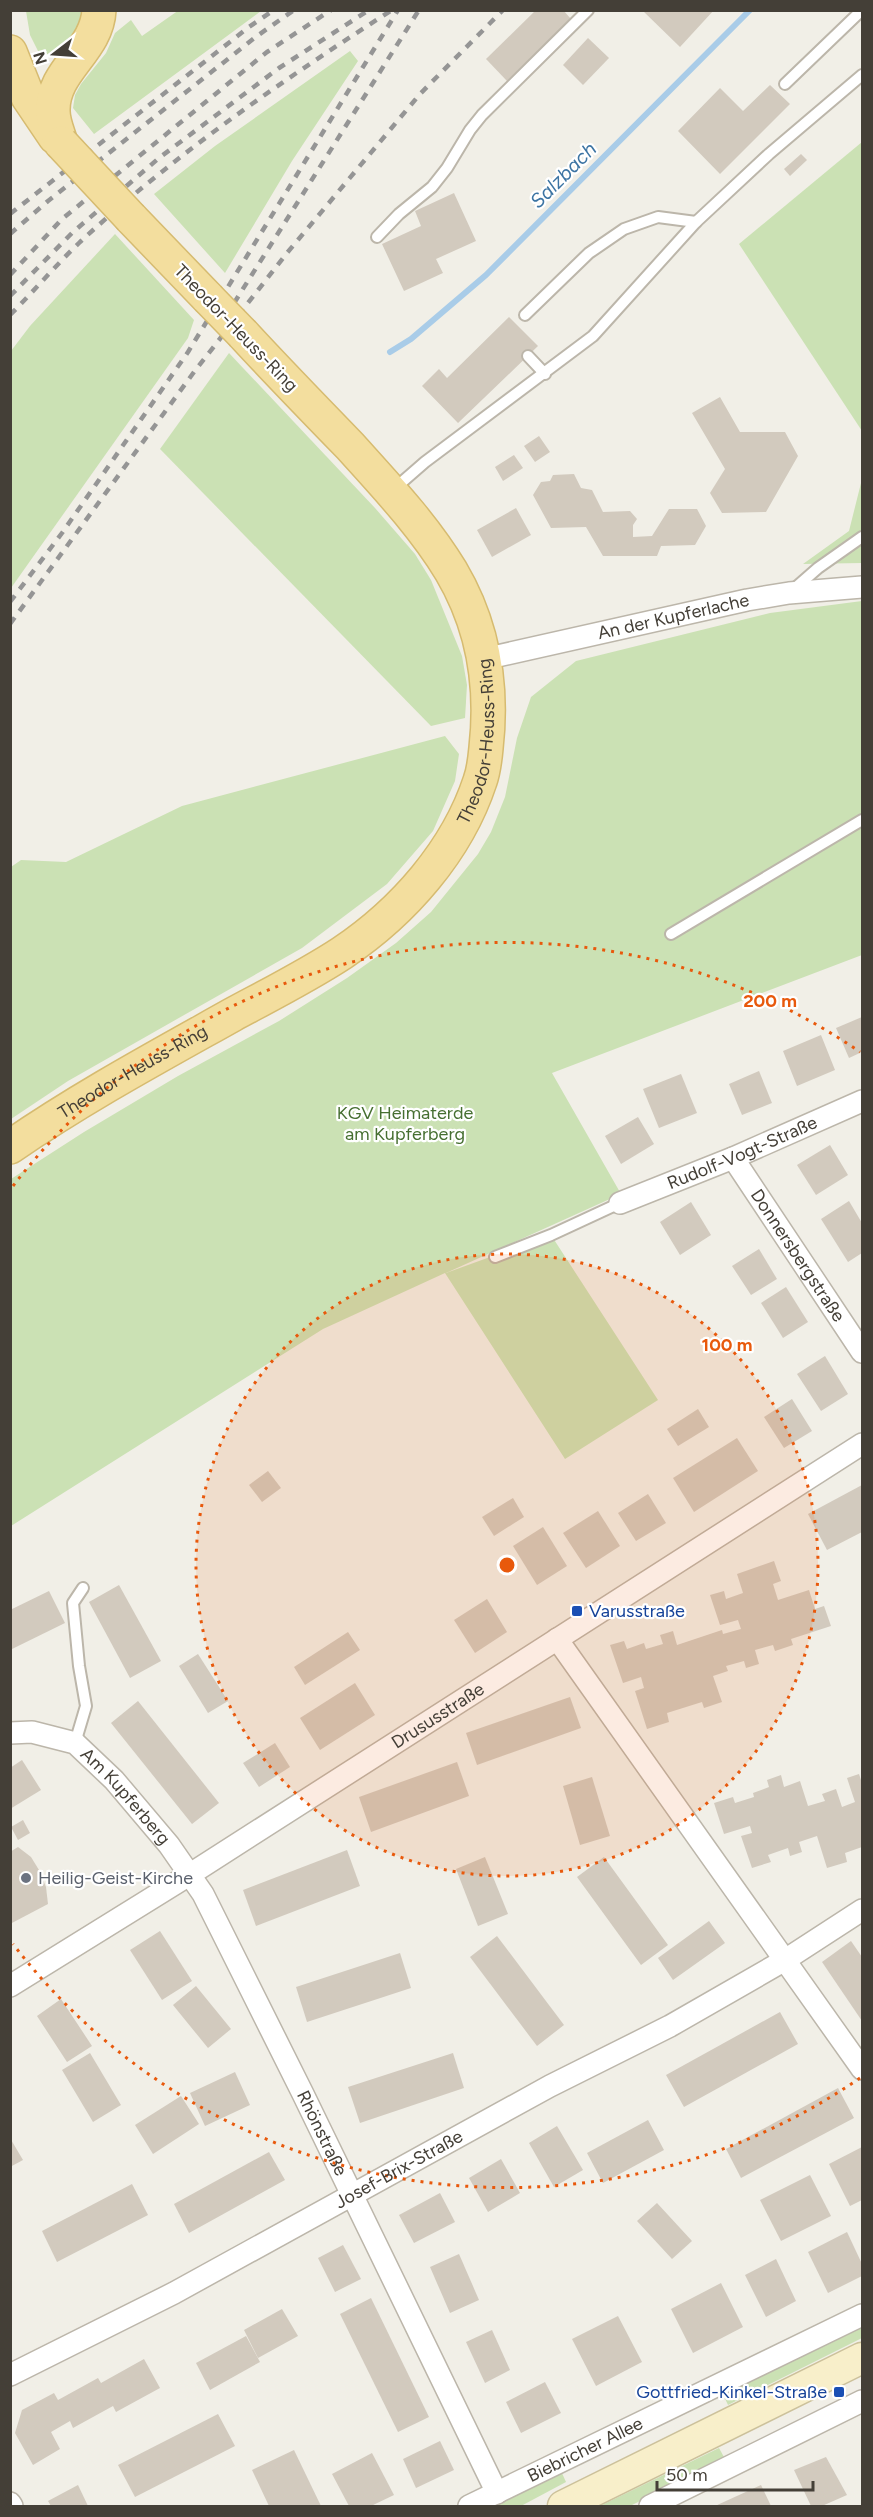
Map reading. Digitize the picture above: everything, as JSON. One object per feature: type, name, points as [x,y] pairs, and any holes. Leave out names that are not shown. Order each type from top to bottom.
[{"type":"main road","points":[[55,138],[54,100],[63,77],[87,48],[94,35],[99,10]]},
{"type":"main road","points":[[10,44],[20,55],[37,65],[57,66],[76,59]]},
{"type":"main road","name":"Theodor-Heuss-Ring","points":[[10,52],[28,97],[55,138],[392,491],[423,530],[458,584],[474,621],[484,659],[489,727],[481,781],[456,835],[424,879],[406,899],[365,936],[343,952],[95,1094],[10,1148]]},
{"type":"main road","points":[[10,93],[55,138]]},
{"type":"main road","points":[[562,2506],[862,2358]]},
{"type":"street","name":"An der Kupferlache","points":[[484,659],[747,600],[789,593],[862,587]]},
{"type":"street","name":"Rudolf-Vogt-Straße","points":[[620,1203],[733,1158],[862,1101]]},
{"type":"street","name":"Donnersbergstraße","points":[[733,1158],[862,1352]]},
{"type":"street","name":"Drususstraße","points":[[10,1986],[189,1875],[862,1444]]},
{"type":"street","points":[[557,1640],[862,2069]]},
{"type":"street","name":"Am Kupferberg","points":[[10,1733],[32,1732],[75,1743],[114,1780],[169,1845],[189,1875]]},
{"type":"street","name":"Rhönstraße","points":[[189,1875],[203,1894],[497,2493]]},
{"type":"street","name":"Josef-Brix-Straße","points":[[10,2375],[174,2293],[550,2086],[670,2026],[786,1960],[862,1910]]},
{"type":"street","name":"Biebricher Allee","points":[[469,2506],[862,2314]]},
{"type":"street","points":[[650,2506],[862,2401]]},
{"type":"lane","points":[[377,237],[399,214],[432,187],[482,115],[588,10]]},
{"type":"lane","points":[[785,84],[862,10]]},
{"type":"lane","points":[[392,491],[424,462],[545,374],[592,336],[696,222],[769,154],[862,75]]},
{"type":"lane","points":[[525,315],[589,253],[624,229],[658,217],[696,222]]},
{"type":"lane","points":[[528,356],[545,374]]},
{"type":"lane","points":[[789,593],[818,568],[862,537]]},
{"type":"lane","points":[[671,934],[862,820]]},
{"type":"lane","points":[[495,1257],[551,1235],[620,1203]]},
{"type":"lane","points":[[75,1743],[86,1706],[79,1666],[73,1603],[83,1588]]},
{"type":"green space","points":[[179,10],[261,11],[94,134],[73,108],[75,95],[106,53],[115,33],[131,20],[142,36]]},
{"type":"green space","points":[[26,11],[92,11],[73,43],[60,52],[40,55],[30,35]]},
{"type":"green space","points":[[350,51],[358,61],[292,161],[225,273],[154,194],[215,146]]},
{"type":"green space","points":[[862,142],[862,431],[739,244]]},
{"type":"green space","points":[[115,234],[194,320],[188,338],[11,588],[11,351],[30,326]]},
{"type":"green space","points":[[229,353],[375,508],[415,554],[431,580],[462,656],[467,685],[465,718],[431,726],[160,449]]},
{"type":"green space","points":[[862,479],[862,563],[803,564],[849,531]]},
{"type":"green space","name":"KGV Heimaterde am Kupferberg","points":[[862,601],[862,955],[552,1073],[621,1194],[446,1273],[551,1235],[658,1400],[565,1459],[445,1273],[323,1329],[11,1526],[11,1179],[84,1132],[178,1076],[279,1021],[347,978],[396,943],[431,912],[478,854],[491,832],[505,797],[517,738],[531,697],[576,661],[770,613]]},
{"type":"green space","points":[[445,736],[459,754],[455,781],[433,831],[387,884],[302,948],[68,1081],[11,1119],[11,867],[21,860],[66,862],[182,806]]},
{"type":"green space","points":[[862,2322],[862,2338],[728,2405],[722,2392]]},
{"type":"green space","points":[[719,2448],[725,2459],[630,2506],[600,2506]]},
{"type":"green space","points":[[561,2471],[566,2482],[521,2506],[488,2506]]},
{"type":"building","points":[[536,10],[563,10],[571,19],[507,81],[486,59]]},
{"type":"building","points":[[642,10],[714,10],[680,47]]},
{"type":"building","points":[[588,38],[609,58],[583,85],[563,65]]},
{"type":"building","points":[[770,85],[790,104],[720,174],[678,131],[720,88],[743,111]]},
{"type":"building","points":[[801,154],[807,160],[790,176],[784,169]]},
{"type":"building","points":[[454,193],[476,241],[436,259],[443,273],[404,291],[382,244],[421,226],[415,211]]},
{"type":"building","points":[[509,317],[538,346],[458,423],[422,386],[439,369],[447,378]]},
{"type":"building","points":[[720,397],[740,432],[785,432],[798,456],[766,512],[722,513],[710,493],[725,469],[692,413]]},
{"type":"building","points":[[539,436],[550,452],[535,462],[524,446]]},
{"type":"building","points":[[514,455],[523,468],[503,481],[495,467]]},
{"type":"building","points":[[574,474],[581,488],[592,490],[603,512],[630,511],[637,519],[633,525],[633,537],[652,536],[669,509],[697,509],[706,526],[695,545],[661,546],[657,556],[603,556],[586,527],[551,528],[533,495],[541,482],[550,481],[553,475]]},
{"type":"building","points":[[516,508],[531,535],[492,557],[477,530]]},
{"type":"building","points":[[862,1017],[862,1052],[849,1058],[836,1028]]},
{"type":"building","points":[[821,1035],[835,1070],[797,1086],[783,1051]]},
{"type":"building","points":[[759,1071],[772,1103],[742,1115],[729,1084]]},
{"type":"building","points":[[681,1074],[697,1113],[659,1128],[643,1089]]},
{"type":"building","points":[[638,1117],[654,1144],[621,1164],[605,1136]]},
{"type":"building","points":[[830,1145],[848,1175],[816,1195],[797,1165]]},
{"type":"building","points":[[849,1201],[862,1223],[862,1253],[848,1262],[821,1219]]},
{"type":"building","points":[[691,1202],[711,1235],[680,1255],[660,1222]]},
{"type":"building","points":[[759,1249],[777,1279],[751,1295],[732,1266]]},
{"type":"building","points":[[786,1287],[808,1322],[783,1338],[761,1303]]},
{"type":"building","points":[[825,1356],[848,1394],[821,1411],[797,1374]]},
{"type":"building","points":[[792,1399],[812,1431],[784,1448],[764,1417]]},
{"type":"building","points":[[698,1409],[709,1427],[678,1446],[667,1429]]},
{"type":"building","points":[[737,1438],[758,1471],[694,1512],[673,1478]]},
{"type":"building","points":[[268,1471],[281,1488],[262,1502],[249,1485]]},
{"type":"building","points":[[862,1485],[862,1532],[827,1550],[808,1514]]},
{"type":"building","points":[[648,1494],[666,1523],[636,1541],[618,1513]]},
{"type":"building","points":[[513,1498],[524,1517],[494,1536],[482,1517]]},
{"type":"building","points":[[598,1511],[620,1546],[586,1568],[563,1533]]},
{"type":"building","points":[[543,1527],[567,1566],[537,1585],[513,1546]]},
{"type":"building","points":[[774,1561],[781,1581],[773,1584],[778,1600],[809,1590],[815,1609],[824,1606],[831,1626],[791,1639],[793,1645],[775,1651],[773,1645],[755,1650],[759,1664],[746,1668],[744,1661],[726,1666],[728,1671],[713,1676],[722,1702],[704,1708],[702,1702],[667,1713],[669,1722],[647,1729],[635,1691],[644,1688],[641,1677],[623,1683],[610,1645],[624,1641],[627,1649],[644,1643],[646,1649],[663,1644],[660,1635],[673,1631],[677,1645],[722,1630],[723,1634],[741,1629],[738,1620],[720,1625],[710,1595],[724,1591],[726,1599],[743,1593],[737,1574]]},
{"type":"building","points":[[119,1585],[161,1661],[130,1678],[89,1602]]},
{"type":"building","points":[[49,1591],[65,1623],[10,1650],[10,1610]]},
{"type":"building","points":[[487,1599],[507,1632],[475,1653],[454,1620]]},
{"type":"building","points":[[348,1632],[360,1650],[305,1685],[294,1667]]},
{"type":"building","points":[[198,1654],[228,1701],[208,1713],[179,1666]]},
{"type":"building","points":[[355,1683],[375,1715],[320,1750],[300,1718]]},
{"type":"building","points":[[570,1697],[581,1728],[477,1765],[466,1733]]},
{"type":"building","points":[[138,1701],[219,1803],[192,1824],[111,1723]]},
{"type":"building","points":[[275,1743],[290,1767],[259,1787],[243,1763]]},
{"type":"building","points":[[22,1760],[41,1790],[10,1809],[10,1768]]},
{"type":"building","points":[[457,1762],[469,1796],[371,1832],[359,1797]]},
{"type":"building","points":[[859,1774],[862,1783],[862,1847],[845,1853],[847,1862],[827,1868],[817,1836],[799,1842],[802,1852],[790,1856],[788,1848],[768,1855],[771,1862],[752,1868],[741,1836],[752,1833],[750,1826],[724,1834],[714,1803],[733,1797],[735,1803],[754,1797],[753,1793],[769,1787],[767,1780],[781,1775],[784,1787],[800,1781],[808,1806],[825,1801],[822,1794],[836,1789],[842,1807],[855,1802],[847,1778]]},
{"type":"building","points":[[592,1777],[610,1836],[580,1845],[563,1786]]},
{"type":"building","points":[[23,1820],[30,1833],[18,1840],[11,1827]]},
{"type":"building","name":"Heilig-Geist-Kirche","points":[[18,1847],[31,1857],[39,1870],[46,1887],[48,1904],[10,1924],[10,1852]]},
{"type":"building","points":[[347,1850],[360,1886],[256,1926],[243,1890]]},
{"type":"building","points":[[485,1857],[508,1914],[478,1926],[456,1869]]},
{"type":"building","points":[[604,1857],[668,1945],[641,1965],[577,1877]]},
{"type":"building","points":[[709,1921],[725,1943],[673,1980],[658,1958]]},
{"type":"building","points":[[160,1931],[192,1981],[162,2000],[130,1950]]},
{"type":"building","points":[[497,1936],[564,2025],[537,2046],[470,1957]]},
{"type":"building","points":[[851,1941],[862,1957],[862,2021],[822,1962]]},
{"type":"building","points":[[400,1953],[411,1988],[307,2022],[296,1987]]},
{"type":"building","points":[[196,1986],[231,2029],[208,2048],[173,2005]]},
{"type":"building","points":[[61,1999],[92,2046],[67,2062],[37,2016]]},
{"type":"building","points":[[780,2012],[798,2044],[684,2107],[666,2075]]},
{"type":"building","points":[[90,2053],[121,2105],[93,2122],[62,2070]]},
{"type":"building","points":[[453,2053],[464,2088],[360,2123],[348,2087]]},
{"type":"building","points":[[235,2072],[250,2105],[205,2126],[190,2093]]},
{"type":"building","points":[[838,2088],[854,2118],[741,2178],[726,2149]]},
{"type":"building","points":[[181,2096],[199,2124],[153,2154],[135,2125]]},
{"type":"building","points":[[648,2120],[664,2150],[603,2183],[587,2153]]},
{"type":"building","points":[[557,2126],[583,2170],[554,2187],[529,2143]]},
{"type":"building","points":[[10,2138],[23,2160],[10,2167]]},
{"type":"building","points":[[862,2147],[862,2200],[850,2206],[829,2164]]},
{"type":"building","points":[[269,2152],[285,2180],[189,2233],[174,2204]]},
{"type":"building","points":[[501,2159],[520,2193],[488,2212],[469,2178]]},
{"type":"building","points":[[810,2175],[831,2216],[781,2241],[760,2200]]},
{"type":"building","points":[[132,2184],[148,2215],[57,2262],[42,2231]]},
{"type":"building","points":[[440,2193],[455,2222],[414,2243],[399,2215]]},
{"type":"building","points":[[657,2203],[692,2241],[672,2259],[637,2221]]},
{"type":"building","points":[[847,2232],[862,2264],[862,2276],[828,2293],[808,2252]]},
{"type":"building","points":[[343,2245],[361,2279],[335,2292],[318,2258]]},
{"type":"building","points":[[459,2254],[479,2300],[450,2313],[430,2267]]},
{"type":"building","points":[[776,2259],[796,2301],[766,2317],[745,2275]]},
{"type":"building","points":[[721,2283],[743,2327],[693,2353],[671,2309]]},
{"type":"building","points":[[371,2298],[429,2417],[398,2432],[340,2314]]},
{"type":"building","points":[[282,2309],[298,2336],[258,2358],[244,2330]]},
{"type":"building","points":[[618,2316],[642,2362],[596,2386],[572,2339]]},
{"type":"building","points":[[492,2330],[510,2370],[485,2383],[466,2342]]},
{"type":"building","points":[[246,2336],[260,2362],[210,2390],[196,2363]]},
{"type":"building","points":[[144,2359],[160,2388],[116,2412],[113,2406],[73,2428],[70,2421],[51,2432],[60,2449],[33,2465],[15,2433],[22,2410],[54,2393],[58,2400],[98,2378],[101,2383]]},
{"type":"building","points":[[545,2382],[561,2413],[521,2433],[506,2402]]},
{"type":"building","points":[[218,2414],[235,2446],[135,2497],[118,2465]]},
{"type":"building","points":[[440,2441],[454,2470],[416,2488],[403,2459]]},
{"type":"building","points":[[294,2450],[321,2506],[269,2506],[252,2470]]},
{"type":"building","points":[[372,2453],[394,2495],[371,2506],[349,2506],[332,2474]]},
{"type":"building","points":[[826,2457],[847,2495],[822,2506],[811,2506],[794,2470]]},
{"type":"building","points":[[78,2485],[88,2506],[51,2506],[48,2501]]},
{"type":"building","points":[[761,2485],[771,2506],[715,2506]]},
{"type":"waterway","name":"Salzbach","points":[[390,352],[411,339],[486,275],[750,10]]},
{"type":"railway","points":[[10,214],[249,27],[274,10]]},
{"type":"railway","points":[[10,234],[48,201],[257,36],[294,10]]},
{"type":"railway","points":[[10,275],[62,219],[267,52],[331,10]]},
{"type":"railway","points":[[10,296],[72,233],[159,158],[279,68],[369,10]]},
{"type":"railway","points":[[10,315],[80,242],[154,178],[270,91],[392,10]]},
{"type":"railway","points":[[10,602],[62,533],[188,352],[398,10]]},
{"type":"railway","points":[[217,330],[419,10]]},
{"type":"railway","points":[[10,624],[194,372],[287,253],[420,94],[503,10]]},
{"type":"place","name":"Varusstraße","points":[[577,1611]]},
{"type":"place","name":"Heilig-Geist-Kirche","points":[[26,1878]]},
{"type":"place","name":"Gottfried-Kinkel-Straße","points":[[839,2392]]}]
